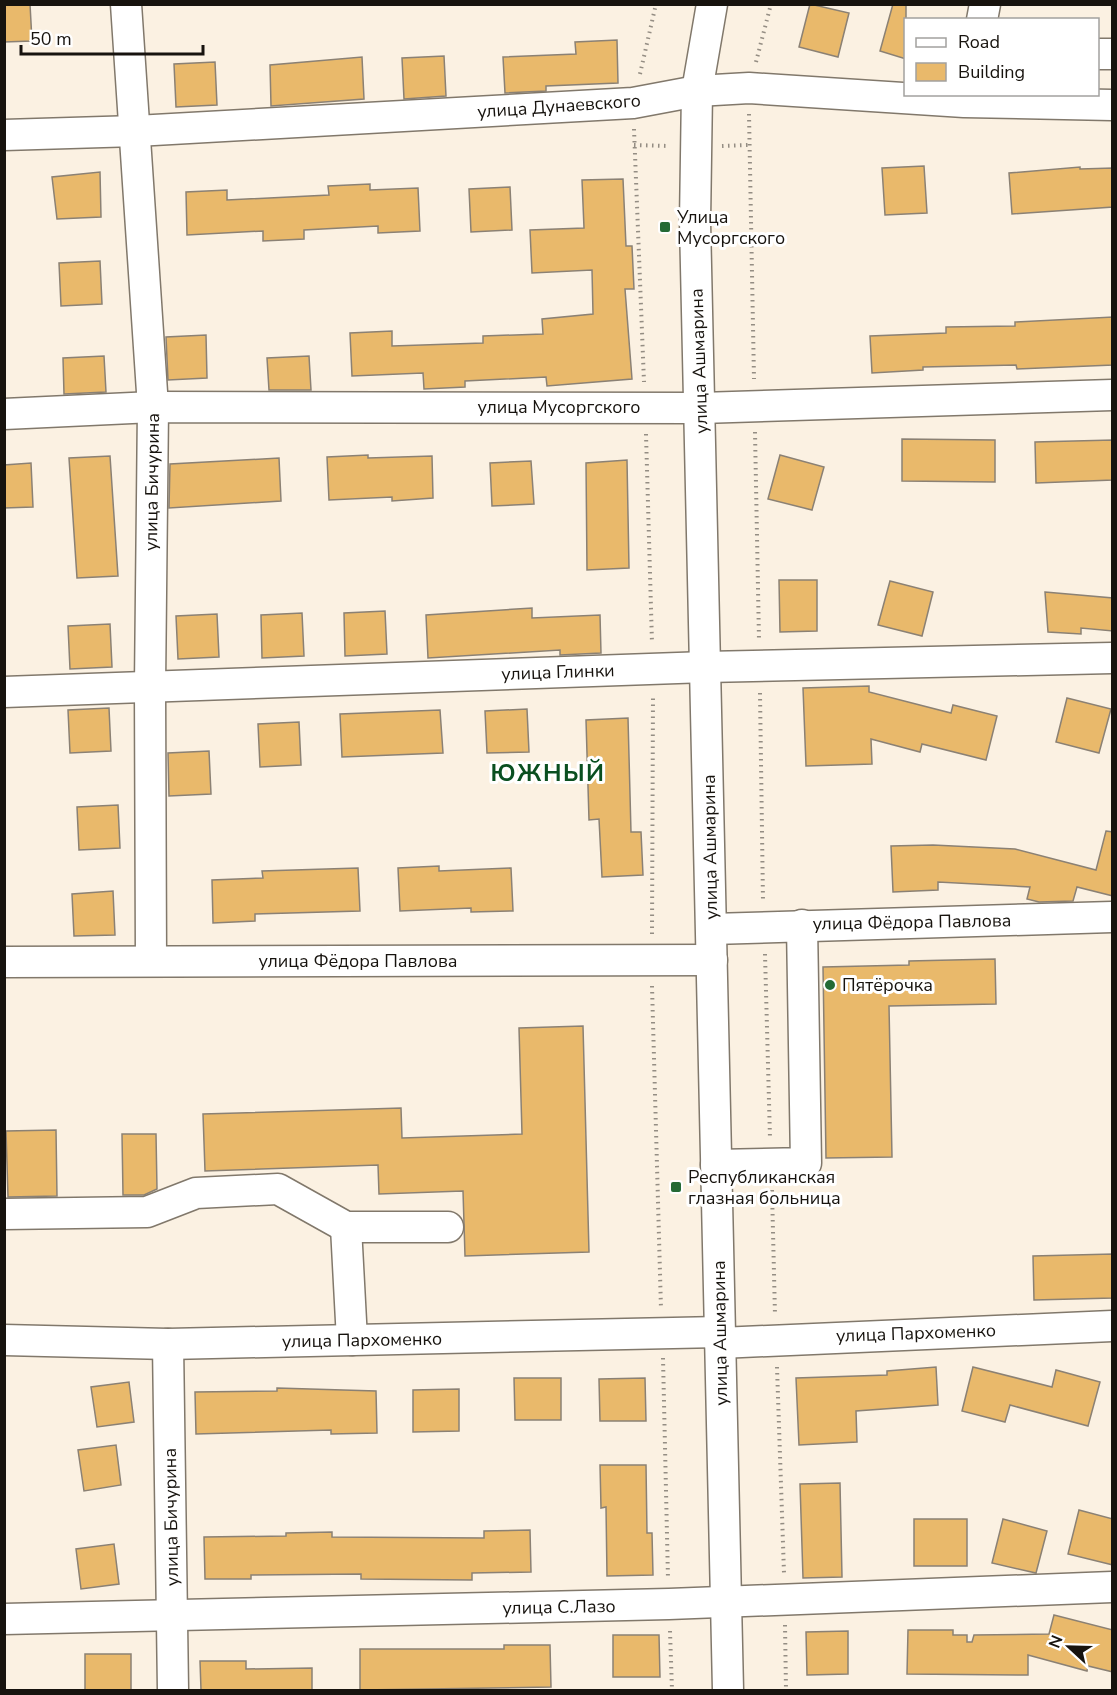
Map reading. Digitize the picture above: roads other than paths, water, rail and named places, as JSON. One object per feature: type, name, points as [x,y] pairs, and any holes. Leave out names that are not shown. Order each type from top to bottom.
[{"type":"street","name":"улица Бичурина","points":[[126,4],[153,407],[150,686],[151,961]]},
{"type":"street","name":"улица Ашмарина","points":[[712,4],[697,91],[695,212],[728,1690]]},
{"type":"street","name":"улица Дунаевского","points":[[4,135],[136,131],[633,103],[697,91],[749,88],[904,95]]},
{"type":"street","name":"улица Дунаевского","points":[[922,96],[1064,99],[1113,105]]},
{"type":"street","name":"улица Мусоргского","points":[[4,414],[153,407],[701,408],[1113,395]]},
{"type":"street","name":"улица Глинки","points":[[4,692],[706,667],[1113,658]]},
{"type":"street","name":"улица Фёдора Павлова","points":[[711,929],[1113,917]]},
{"type":"street","points":[[716,1165],[806,1163],[802,925]]},
{"type":"street","name":"улица Фёдора Павлова","points":[[4,962],[651,962],[712,960]]},
{"type":"street","points":[[4,1214],[147,1212],[196,1193],[278,1189],[346,1227],[448,1227]]},
{"type":"street","points":[[346,1227],[352,1340]]},
{"type":"street","name":"улица Пархоменко","points":[[4,1340],[168,1344],[662,1334],[776,1338],[1113,1326]]},
{"type":"street","name":"улица Бичурина","points":[[168,1344],[173,1690]]},
{"type":"street","name":"улица С.Лазо","points":[[4,1618],[669,1604],[1113,1587]]},
{"type":"place","name":"Улица Мусоргского","points":[[665,227]]},
{"type":"place","name":"Пятёрочка","points":[[830,985]]},
{"type":"place","name":"Республиканская глазная больница","points":[[676,1187]]},
{"type":"district","name":"ЮЖНЫЙ","points":[[548,773]]}]
